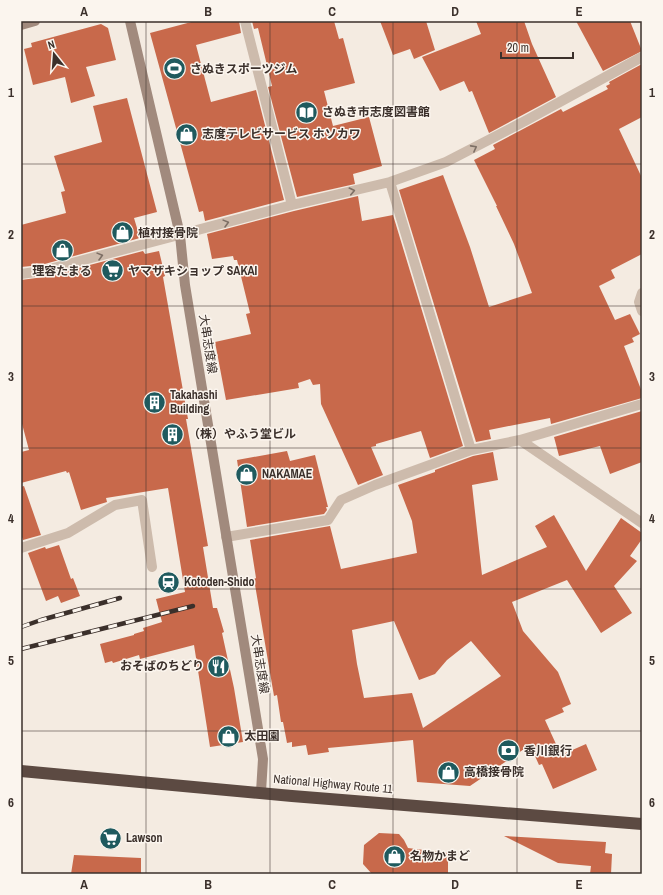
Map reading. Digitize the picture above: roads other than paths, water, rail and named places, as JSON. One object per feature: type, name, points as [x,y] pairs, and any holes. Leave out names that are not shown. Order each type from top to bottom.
[{"type":"highway","name":"National Highway Route 11","points":[[21,771],[642,824]]},
{"type":"main road","points":[[21,25],[34,21]]},
{"type":"main road","name":"大串志度線","points":[[130,21],[180,235],[185,285],[263,759],[261,792]]},
{"type":"street","points":[[245,21],[292,205]]},
{"type":"street","points":[[21,274],[42,271],[292,205],[390,182],[446,162],[526,121],[642,57]]},
{"type":"street","points":[[390,182],[471,450]]},
{"type":"street","points":[[642,293],[639,302],[642,311]]},
{"type":"street","points":[[226,537],[328,520],[341,500],[375,485],[471,450],[520,440],[642,404]]},
{"type":"street","points":[[520,440],[642,523]]},
{"type":"street","points":[[21,548],[68,533],[115,505],[142,500],[152,567]]},
{"type":"railway","points":[[21,627],[120,598]]},
{"type":"railway","points":[[21,649],[193,606]]},
{"type":"place","name":"さぬきスポーツジム","points":[[175,69]]},
{"type":"place","name":"さぬき市志度図書館","points":[[307,112]]},
{"type":"place","name":"志度テレビサービス ホソカワ","points":[[186,134]]},
{"type":"place","name":"植村接骨院","points":[[123,233]]},
{"type":"place","name":"理容たまる","points":[[62,250]]},
{"type":"place","name":"ヤマザキショップ SAKAI","points":[[112,271]]},
{"type":"place","name":"Takahashi Building","points":[[155,402]]},
{"type":"place","name":"（株）やふう堂ビル","points":[[172,434]]},
{"type":"place","name":"NAKAMAE","points":[[247,474]]},
{"type":"place","name":"Kotoden-Shido","points":[[169,582]]},
{"type":"place","name":"おそばのちどり","points":[[219,666]]},
{"type":"place","name":"太田園","points":[[229,736]]},
{"type":"place","name":"香川銀行","points":[[508,751]]},
{"type":"place","name":"高橋接骨院","points":[[448,772]]},
{"type":"place","name":"Lawson","points":[[110,838]]},
{"type":"place","name":"名物かまど","points":[[395,856]]}]
